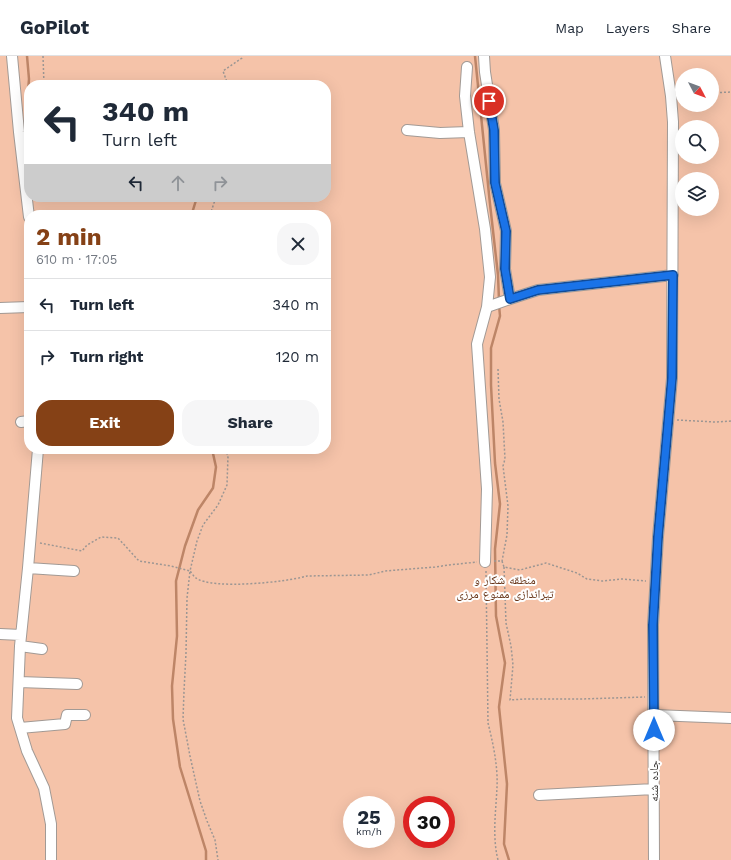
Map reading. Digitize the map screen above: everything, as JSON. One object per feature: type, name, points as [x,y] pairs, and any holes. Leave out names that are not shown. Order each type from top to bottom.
[{"type":"street","points":[[12,56],[24,174]]},
{"type":"street","points":[[484,56],[494,130],[495,183],[506,231],[505,269],[508,300]]},
{"type":"street","name":"جاده شنه","points":[[654,860],[653,625],[658,537],[672,378],[673,122],[665,56]]},
{"type":"street","points":[[467,67],[465,96],[469,132],[485,229],[490,277],[490,306],[477,344],[487,489],[486,562]]},
{"type":"street","points":[[407,130],[440,133],[469,132]]},
{"type":"street","points":[[490,306],[538,290],[673,275]]},
{"type":"street","points":[[0,308],[24,307]]},
{"type":"street","points":[[38,454],[20,646],[17,718],[27,751],[44,788],[52,824],[51,860]]},
{"type":"street","points":[[28,568],[74,571]]},
{"type":"street","points":[[0,634],[21,635]]},
{"type":"street","points":[[20,646],[42,649]]},
{"type":"street","points":[[19,682],[77,684]]},
{"type":"street","points":[[20,728],[65,724],[67,716],[85,715]]},
{"type":"street","points":[[654,715],[731,718]]},
{"type":"street","points":[[539,795],[654,788]]},
{"type":"path","points":[[43,56],[44,80]]},
{"type":"path","points":[[226,80],[223,71],[242,58],[242,56]]},
{"type":"path","points":[[719,93],[731,92]]},
{"type":"path","points":[[498,369],[499,399],[503,422],[505,459],[503,466],[508,506],[507,535],[501,561],[504,567],[506,622],[514,665],[510,700],[654,697]]},
{"type":"path","points":[[668,419],[715,422],[731,421]]},
{"type":"path","points":[[218,860],[215,840],[200,802],[183,719],[187,638],[187,598],[190,571],[197,541],[203,525],[218,505],[227,485],[227,454]]},
{"type":"path","points":[[30,541],[82,551],[87,545],[101,537],[118,538],[139,561],[190,571],[196,579],[212,584],[254,584],[307,576],[369,575],[385,571],[486,562],[488,723],[494,747],[497,785],[495,841],[498,860]]},
{"type":"path","points":[[504,567],[520,570],[546,563],[576,573],[587,579],[602,581],[622,579],[656,581]]},
{"type":"green space","name":"منطقه شکار و تیراندازی ممنوع مرزی","points":[[0,56],[731,56],[731,860],[0,860]]},
{"type":"waterway","points":[[27,56],[29,80]]},
{"type":"waterway","points":[[475,56],[498,275],[499,300]]},
{"type":"waterway","points":[[193,210],[195,202]]},
{"type":"waterway","points":[[499,305],[500,316],[491,348],[491,385],[495,463],[500,504],[495,549],[496,616],[505,663],[499,707],[507,784],[504,844],[509,860]]},
{"type":"waterway","points":[[206,860],[206,851],[180,767],[173,719],[172,686],[177,636],[176,581],[185,546],[198,510],[213,488],[216,467],[213,454]]},
{"type":"route","points":[[489,101],[494,130],[495,183],[506,231],[505,269],[510,299],[538,290],[673,275],[672,378],[658,537],[653,625],[654,730]]}]
